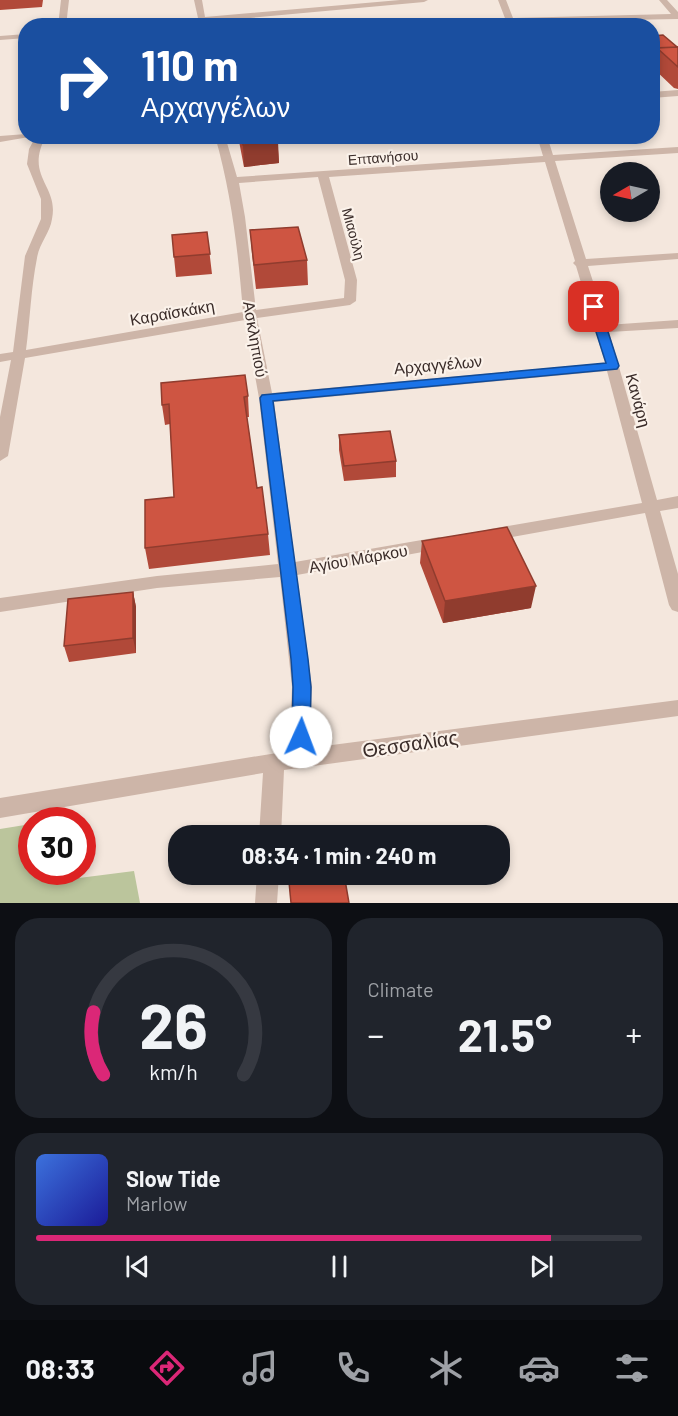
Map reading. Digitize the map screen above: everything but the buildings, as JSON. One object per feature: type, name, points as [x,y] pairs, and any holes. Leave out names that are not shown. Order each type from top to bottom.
[{"type":"street","points":[[63,18],[65,0]]},
{"type":"street","points":[[198,0],[202,18]]},
{"type":"street","points":[[345,0],[349,8]]},
{"type":"street","points":[[252,18],[424,0]]},
{"type":"street","points":[[502,0],[509,18]]},
{"type":"street","points":[[664,1],[678,0]]},
{"type":"street","points":[[664,1],[677,16]]},
{"type":"street","points":[[630,18],[677,16]]},
{"type":"street","points":[[0,38],[18,37]]},
{"type":"street","points":[[660,94],[678,93]]},
{"type":"street","points":[[0,139],[18,137]]},
{"type":"street","points":[[0,456],[19,354],[32,250],[47,219],[46,199],[32,165],[36,144]]},
{"type":"street","name":"Ασκληπιού","points":[[222,144],[233,180],[240,217],[250,315],[266,398],[302,687],[299,758]]},
{"type":"street","name":"Κανάρη","points":[[544,144],[579,263],[613,366],[678,604]]},
{"type":"street","name":"Επτανήσου","points":[[233,180],[678,150]]},
{"type":"street","name":"Μιαούλη","points":[[323,175],[351,280],[350,301]]},
{"type":"street","points":[[579,263],[678,256]]},
{"type":"street","name":"Καραϊσκάκη","points":[[0,357],[250,315],[350,301]]},
{"type":"street","points":[[601,329],[678,324]]},
{"type":"street","name":"Αρχαγγέλων","points":[[266,398],[613,366]]},
{"type":"street","points":[[475,537],[678,502]]},
{"type":"street","name":"Αγίου Μάρκου","points":[[0,605],[157,582],[287,570],[451,541]]},
{"type":"street","name":"Θεσσαλίας","points":[[0,808],[299,758],[678,708]]},
{"type":"street","points":[[271,825],[274,762]]},
{"type":"street","points":[[267,903],[268,885]]},
{"type":"green space","points":[[18,826],[18,885],[96,885],[96,876],[134,871],[140,903],[0,903],[0,829]]},
{"type":"route","points":[[301,737],[302,687],[266,398],[613,366],[594,307]]}]
